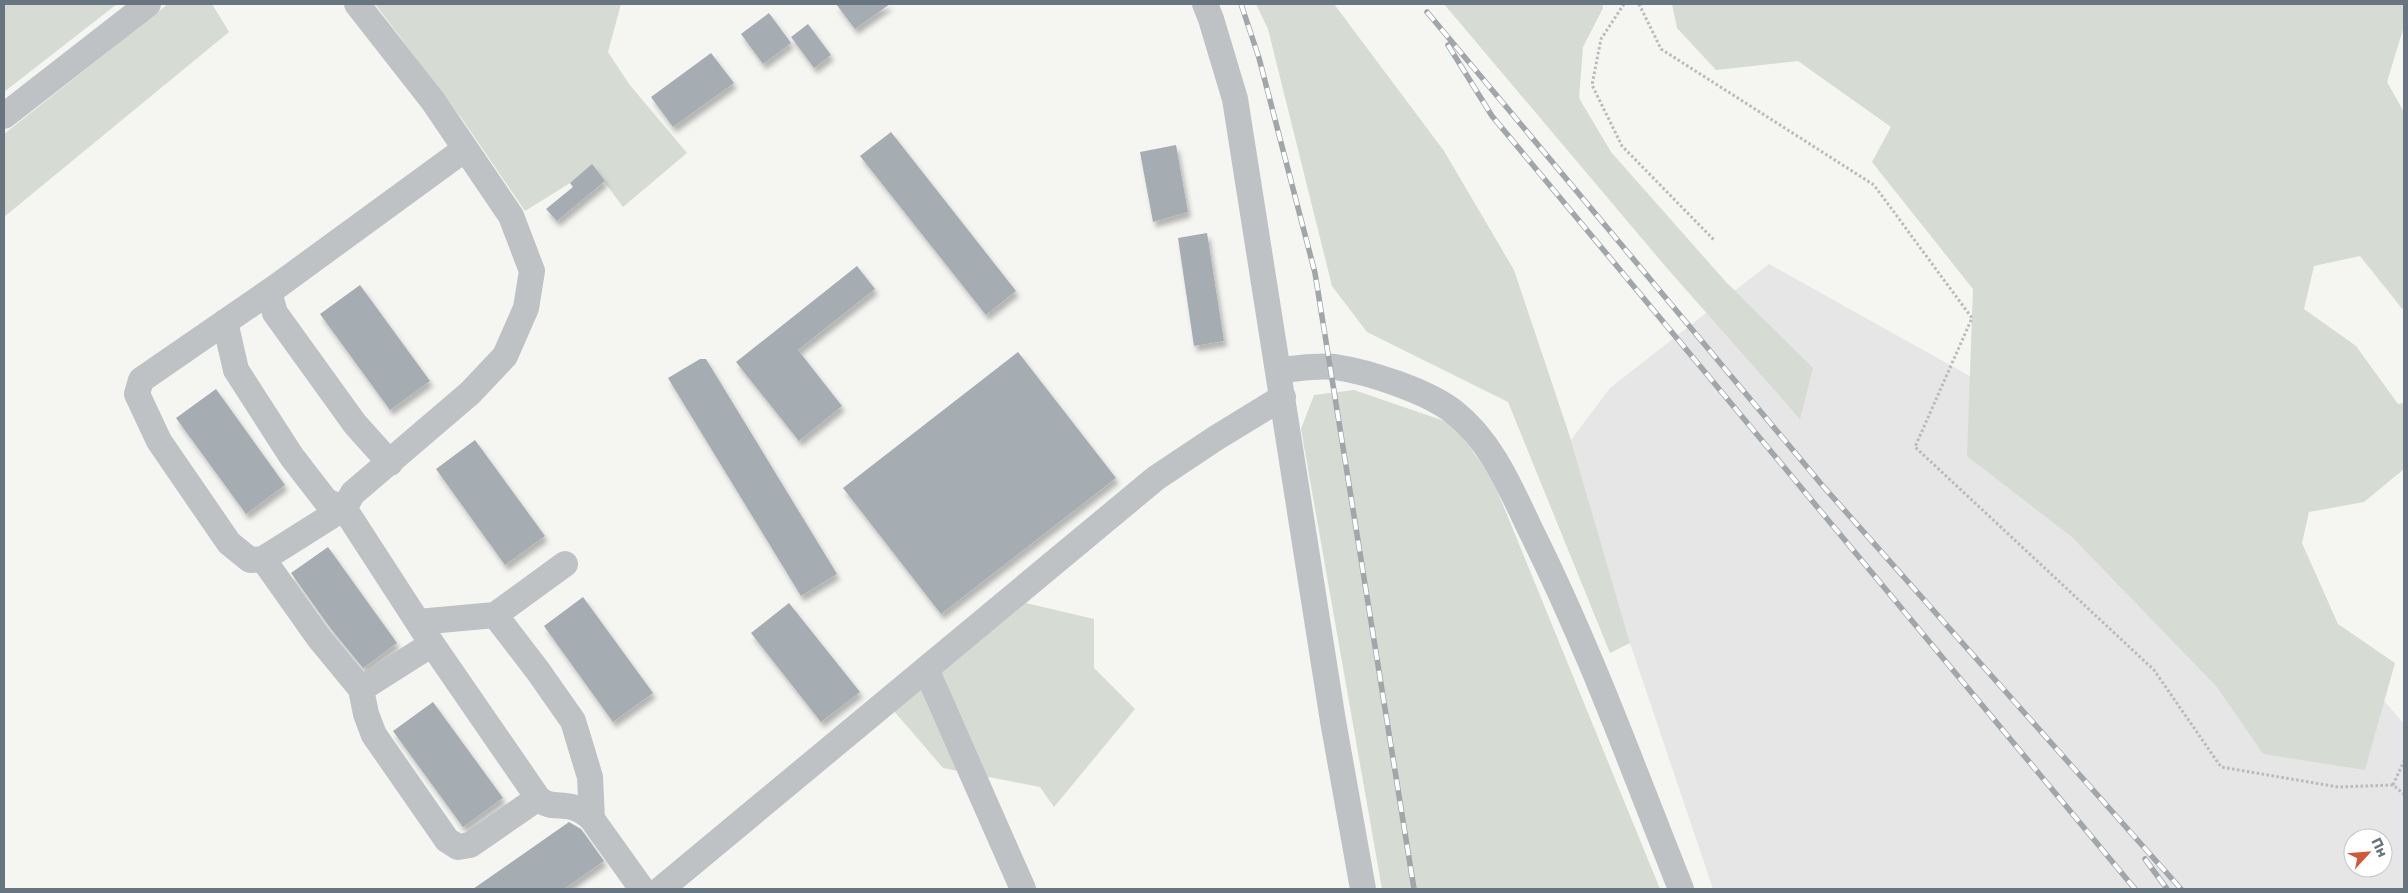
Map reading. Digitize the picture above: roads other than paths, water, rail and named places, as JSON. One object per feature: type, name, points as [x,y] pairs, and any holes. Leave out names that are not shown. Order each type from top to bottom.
[{"type":"street","points":[[4,116],[148,4]]},
{"type":"street","points":[[357,4],[433,102],[511,216],[532,271],[526,308],[505,356],[470,393],[353,493],[344,508],[263,559],[250,560],[229,543],[160,441],[137,394],[141,380],[269,292],[465,149]]},
{"type":"street","points":[[1205,4],[1212,19],[1235,99],[1333,721],[1363,889]]},
{"type":"street","points":[[269,292],[275,313],[355,424],[390,463]]},
{"type":"street","points":[[225,322],[236,370],[292,457],[326,500],[344,508],[425,633],[538,798],[545,805],[572,807],[583,811],[592,819],[642,889]]},
{"type":"street","points":[[1278,370],[1334,367],[1376,376],[1417,392],[1453,411],[1482,439],[1507,482],[1560,588],[1681,889]]},
{"type":"street","points":[[661,889],[1156,478],[1283,397]]},
{"type":"street","points":[[263,559],[319,638],[361,689],[366,714],[374,735],[447,840],[458,846],[470,845],[538,798]]},
{"type":"street","points":[[361,689],[425,633],[495,615],[565,564]]},
{"type":"street","points":[[495,615],[538,670],[573,720],[590,777],[592,819]]},
{"type":"street","points":[[926,669],[1024,889]]},
{"type":"railway","points":[[1241,4],[1259,58],[1315,273],[1414,889]]},
{"type":"railway","points":[[1427,12],[1822,485],[2181,889]]},
{"type":"railway","points":[[1448,45],[1492,116],[2135,889]]},
{"type":"railway","points":[[2145,859],[2167,889]]}]
